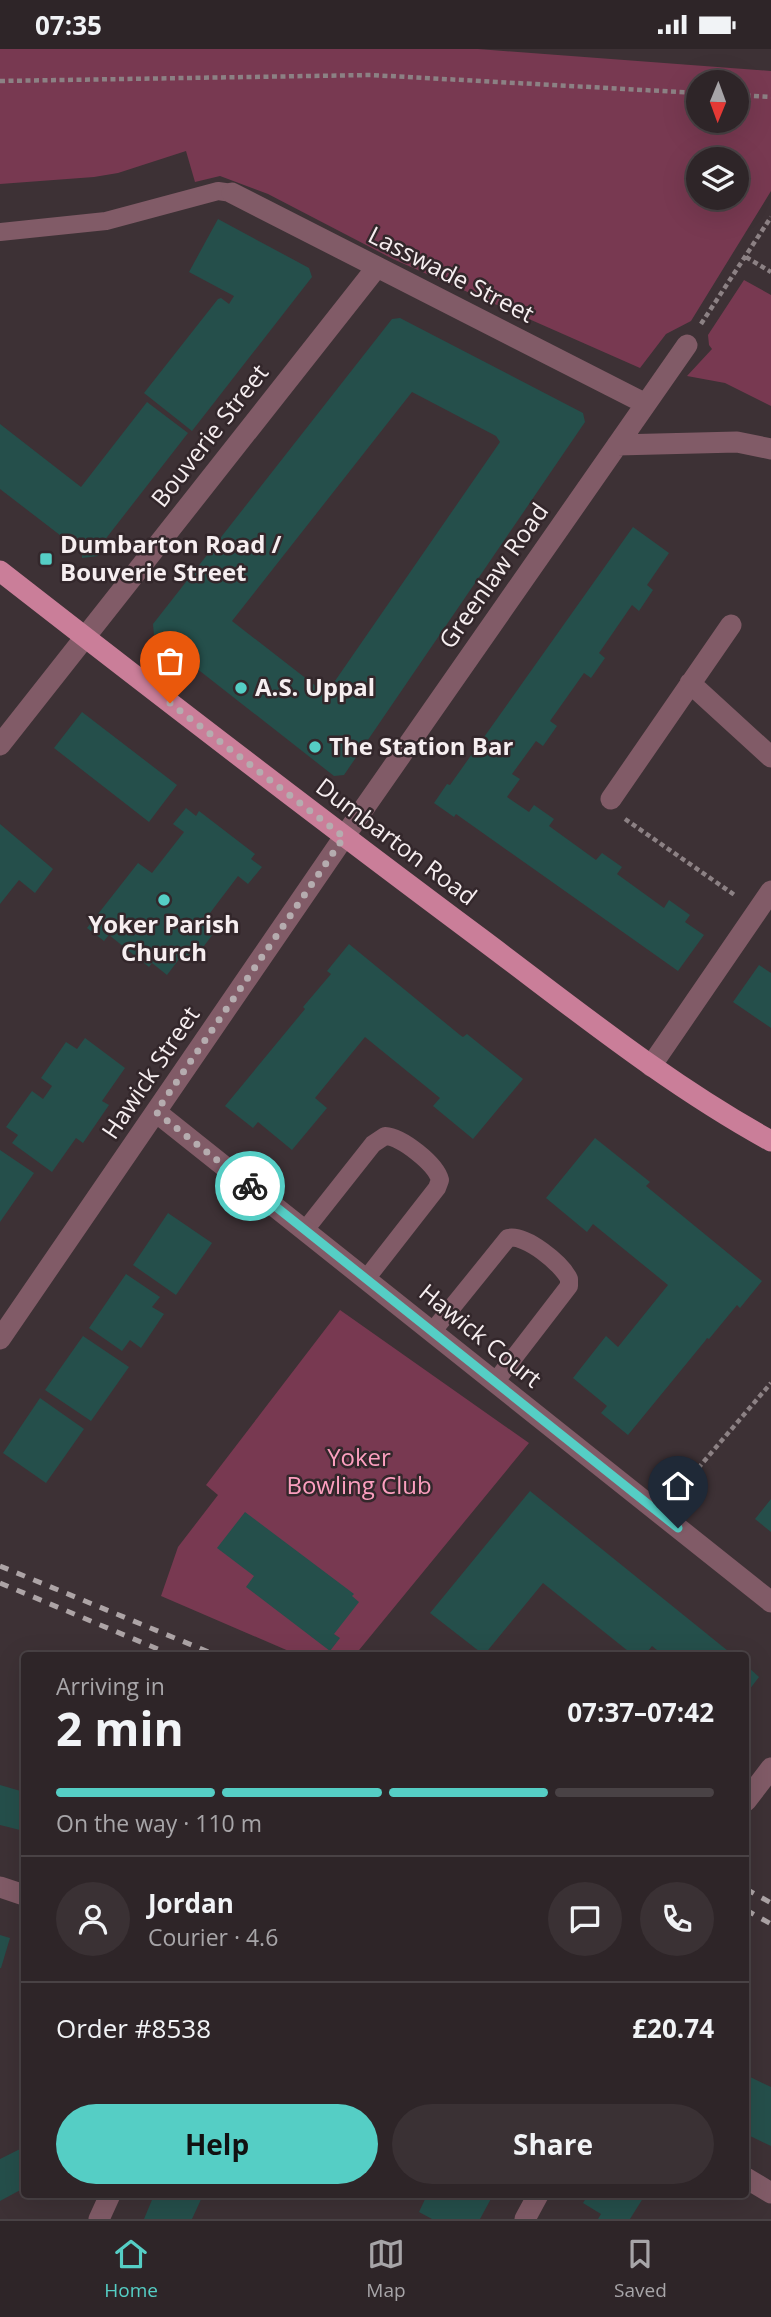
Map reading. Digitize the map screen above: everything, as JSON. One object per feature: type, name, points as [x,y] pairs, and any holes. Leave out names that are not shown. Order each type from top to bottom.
[{"type":"main road","name":"Dumbarton Road","points":[[0,571],[344,837],[651,1066],[771,1142]]},
{"type":"street","name":"Lasswade Street","points":[[232,193],[646,404]]},
{"type":"street","name":"Bouverie Street","points":[[0,745],[377,267]]},
{"type":"street","name":"Greenlaw Road","points":[[344,837],[687,345]]},
{"type":"street","points":[[617,445],[729,442],[771,449]]},
{"type":"street","points":[[615,807],[690,683],[731,625]]},
{"type":"street","points":[[690,683],[771,757]]},
{"type":"street","name":"Hawick Street","points":[[0,1339],[344,837]]},
{"type":"street","points":[[651,1066],[765,900]]},
{"type":"street","name":"Hawick Court","points":[[156,1112],[771,1602]]},
{"type":"street","points":[[749,1797],[771,1768]]},
{"type":"street","points":[[0,1887],[21,1894]]},
{"type":"street","points":[[749,2180],[771,2193]]},
{"type":"street","points":[[99,2219],[109,2198]]},
{"type":"street","points":[[525,2219],[536,2198]]},
{"type":"lane","points":[[0,232],[106,221],[218,191],[232,193]]},
{"type":"lane","points":[[305,1230],[373,1144],[385,1136],[400,1140],[433,1166],[440,1180],[437,1188],[366,1279]]},
{"type":"lane","points":[[432,1332],[508,1238],[522,1238],[560,1266],[569,1279],[565,1291],[495,1381]]},
{"type":"path","points":[[0,81],[371,75],[686,92]]},
{"type":"path","points":[[749,96],[771,97]]},
{"type":"path","points":[[687,345],[771,217]]},
{"type":"path","points":[[746,257],[771,272]]},
{"type":"path","points":[[615,807],[744,902],[765,900]]},
{"type":"path","points":[[660,1513],[771,1383]]},
{"type":"green space","points":[[0,49],[478,49],[771,71],[771,191],[691,321],[666,334],[640,368],[393,259],[268,194],[220,176],[195,182],[186,151],[118,173],[0,184]]},
{"type":"green space","points":[[744,280],[771,295],[771,406],[725,383],[687,376],[712,349],[708,335]]},
{"type":"green space","name":"Yoker Bowling Club","points":[[340,1310],[529,1443],[357,1652],[291,1652],[161,1596],[178,1547],[218,1495],[206,1485]]},
{"type":"building","points":[[218,219],[309,268],[312,277],[192,431],[144,393],[218,299],[221,298],[229,304],[234,296],[189,272]]},
{"type":"building","points":[[400,318],[583,413],[585,422],[344,775],[334,776],[154,635],[153,624],[392,319]],"holes":[[[412,392],[496,436],[500,442],[326,694],[232,621]]]},
{"type":"building","points":[[147,402],[188,433],[97,550],[98,556],[82,558],[82,552],[0,489],[0,424],[81,487]]},
{"type":"building","points":[[633,527],[669,553],[647,585],[653,590],[639,611],[632,605],[599,653],[605,658],[591,678],[584,673],[550,721],[557,726],[543,746],[536,741],[512,774],[520,779],[507,797],[529,812],[534,805],[554,819],[549,826],[596,860],[602,853],[622,867],[617,874],[664,908],[669,900],[690,915],[685,922],[704,935],[678,971],[456,814],[454,817],[434,803],[447,784],[450,785]]},
{"type":"building","points":[[82,712],[177,785],[149,822],[54,748]]},
{"type":"building","name":"Yoker Parish Church","points":[[186,808],[196,816],[199,811],[255,854],[251,859],[262,867],[248,884],[238,876],[207,917],[219,926],[192,962],[183,954],[167,975],[152,963],[149,967],[109,935],[104,941],[87,928],[138,863],[152,873],[184,832],[173,824]]},
{"type":"building","points":[[0,824],[53,869],[35,893],[19,880],[0,904]]},
{"type":"building","points":[[349,944],[460,1035],[463,1037],[467,1034],[523,1079],[473,1139],[433,1106],[440,1098],[365,1037],[315,1098],[327,1108],[292,1150],[258,1122],[253,1128],[225,1106],[305,1009],[303,1007],[331,974],[327,971]]},
{"type":"building","points":[[759,965],[771,973],[771,1028],[733,1002]]},
{"type":"building","points":[[85,1038],[125,1068],[102,1101],[109,1105],[83,1143],[76,1138],[52,1172],[12,1143],[18,1135],[6,1127],[32,1091],[43,1099],[48,1092],[52,1086],[41,1078],[66,1042],[77,1049]]},
{"type":"building","points":[[595,1138],[650,1182],[646,1186],[762,1281],[740,1308],[737,1305],[709,1339],[707,1338],[628,1435],[601,1413],[607,1406],[573,1378],[606,1336],[618,1347],[668,1285],[593,1224],[587,1232],[546,1198]]},
{"type":"building","points":[[0,1150],[34,1173],[0,1222]]},
{"type":"building","points":[[168,1213],[212,1243],[176,1295],[133,1265]]},
{"type":"building","points":[[126,1274],[160,1297],[152,1307],[164,1314],[141,1348],[130,1340],[122,1351],[89,1328]]},
{"type":"building","points":[[83,1336],[129,1367],[91,1421],[45,1390]]},
{"type":"building","points":[[40,1398],[84,1429],[46,1483],[3,1453]]},
{"type":"building","points":[[530,1491],[729,1652],[659,1652],[652,1646],[647,1652],[629,1652],[543,1583],[486,1652],[480,1652],[430,1613]]},
{"type":"building","points":[[771,1499],[771,1532],[755,1519]]},
{"type":"building","points":[[245,1512],[354,1594],[352,1596],[359,1602],[334,1634],[340,1638],[330,1651],[246,1587],[254,1576],[217,1548]]},
{"type":"building","points":[[749,1668],[759,1677],[749,1690]]},
{"type":"building","points":[[0,1785],[21,1791],[21,1830],[0,1825]]},
{"type":"building","points":[[0,1935],[10,1938],[1,1968],[0,1968]]},
{"type":"building","points":[[749,2076],[771,2087],[771,2146],[749,2135]]},
{"type":"building","points":[[21,2148],[21,2190],[0,2201],[0,2159]]},
{"type":"building","points":[[153,2198],[202,2198],[192,2219],[144,2219]]},
{"type":"building","points":[[426,2198],[491,2198],[480,2219],[432,2219],[419,2212]]},
{"type":"building","points":[[586,2198],[643,2198],[630,2219],[598,2219],[601,2214],[583,2203]]},
{"type":"railway","points":[[0,1566],[209,1652]]},
{"type":"railway","points":[[0,1583],[165,1652]]},
{"type":"railway","points":[[749,1891],[771,1903]]},
{"type":"railway","points":[[749,1912],[771,1924]]},
{"type":"way so far","points":[[170,703],[344,837],[156,1112],[250,1186]]},
{"type":"place","name":"Dumbarton Road / Bouverie Street","points":[[46,559]]},
{"type":"place","name":"A.S. Uppal","points":[[241,688]]},
{"type":"place","name":"The Station Bar","points":[[315,747]]},
{"type":"place","name":"Yoker Parish Church","points":[[164,900]]},
{"type":"route","points":[[250,1186],[678,1528]]}]
